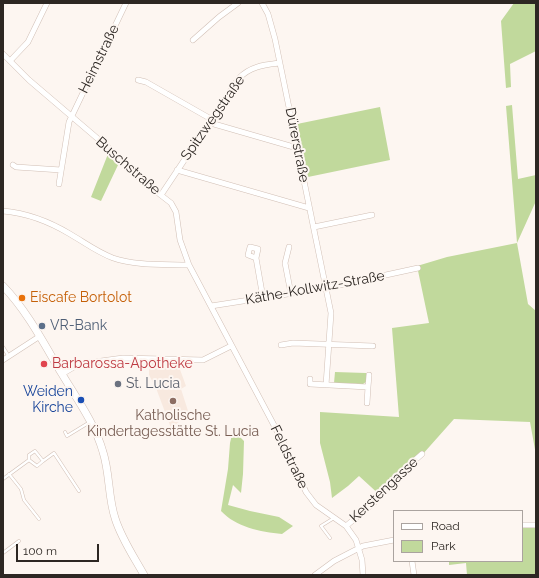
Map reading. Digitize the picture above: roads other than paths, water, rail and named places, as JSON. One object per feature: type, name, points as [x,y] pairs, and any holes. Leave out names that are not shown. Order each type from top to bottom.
[{"type":"main road","points":[[3,286],[19,305],[40,336],[90,421],[97,436],[107,467],[111,502],[115,519],[144,575]]},
{"type":"street","points":[[10,61],[28,42],[47,3]]},
{"type":"street","name":"Heimstraße","points":[[59,184],[67,126],[126,3]]},
{"type":"street","points":[[193,40],[219,17],[238,3]]},
{"type":"street","name":"Dürerstraße","points":[[262,3],[272,26],[326,288],[330,314],[326,385]]},
{"type":"street","name":"Buschstraße","points":[[3,54],[28,80],[110,150],[140,179],[171,203],[174,208],[180,240],[189,265],[211,306]]},
{"type":"street","name":"Spitzwegstraße","points":[[161,195],[239,78],[247,71],[260,66],[280,63]]},
{"type":"street","points":[[138,80],[146,82],[211,119],[214,124],[297,148]]},
{"type":"street","points":[[13,165],[16,167],[61,170]]},
{"type":"street","points":[[177,170],[310,208]]},
{"type":"street","points":[[3,212],[28,216],[54,226],[95,250],[120,260],[189,265]]},
{"type":"street","points":[[314,227],[372,215]]},
{"type":"street","points":[[289,247],[285,263],[291,294]]},
{"type":"street","points":[[256,258],[263,298]]},
{"type":"street","name":"Käthe-Kollwitz-Straße","points":[[211,306],[326,288],[418,268]]},
{"type":"street","name":"Feldstraße","points":[[211,306],[285,446],[306,492],[316,505],[346,526],[356,540],[360,548],[363,575]]},
{"type":"street","points":[[3,360],[40,336]]},
{"type":"street","points":[[281,345],[293,343],[373,346]]},
{"type":"street","points":[[62,374],[79,364],[123,358],[203,360],[231,346]]},
{"type":"street","points":[[368,403],[369,375]]},
{"type":"street","points":[[310,378],[310,384],[368,387]]},
{"type":"street","name":"Kerstengasse","points":[[346,526],[375,502],[390,482],[422,454]]},
{"type":"street","points":[[523,526],[536,525]]},
{"type":"street","points":[[315,575],[334,561],[368,544],[393,540]]},
{"type":"street","points":[[412,562],[414,575]]},
{"type":"lane","points":[[3,347],[9,356]]},
{"type":"lane","points":[[65,432],[67,436],[90,421]]},
{"type":"lane","points":[[3,479],[29,460],[29,455],[35,451],[43,461]]},
{"type":"lane","points":[[29,460],[37,466],[54,453],[79,491]]},
{"type":"lane","points":[[10,474],[21,489],[24,500],[39,519]]},
{"type":"lane","points":[[330,538],[321,526],[335,518]]},
{"type":"lane","points":[[3,553],[19,541]]},
{"type":"place","name":"Eiscafe Bortolot","points":[[22,298]]},
{"type":"place","name":"VR-Bank","points":[[42,326]]},
{"type":"place","name":"Barbarossa-Apotheke","points":[[44,364]]},
{"type":"place","name":"St. Lucia","points":[[118,384]]},
{"type":"place","name":"Weiden Kirche","points":[[81,400]]},
{"type":"place","name":"Katholische Kindertagesstätte St. Lucia","points":[[173,401]]}]
